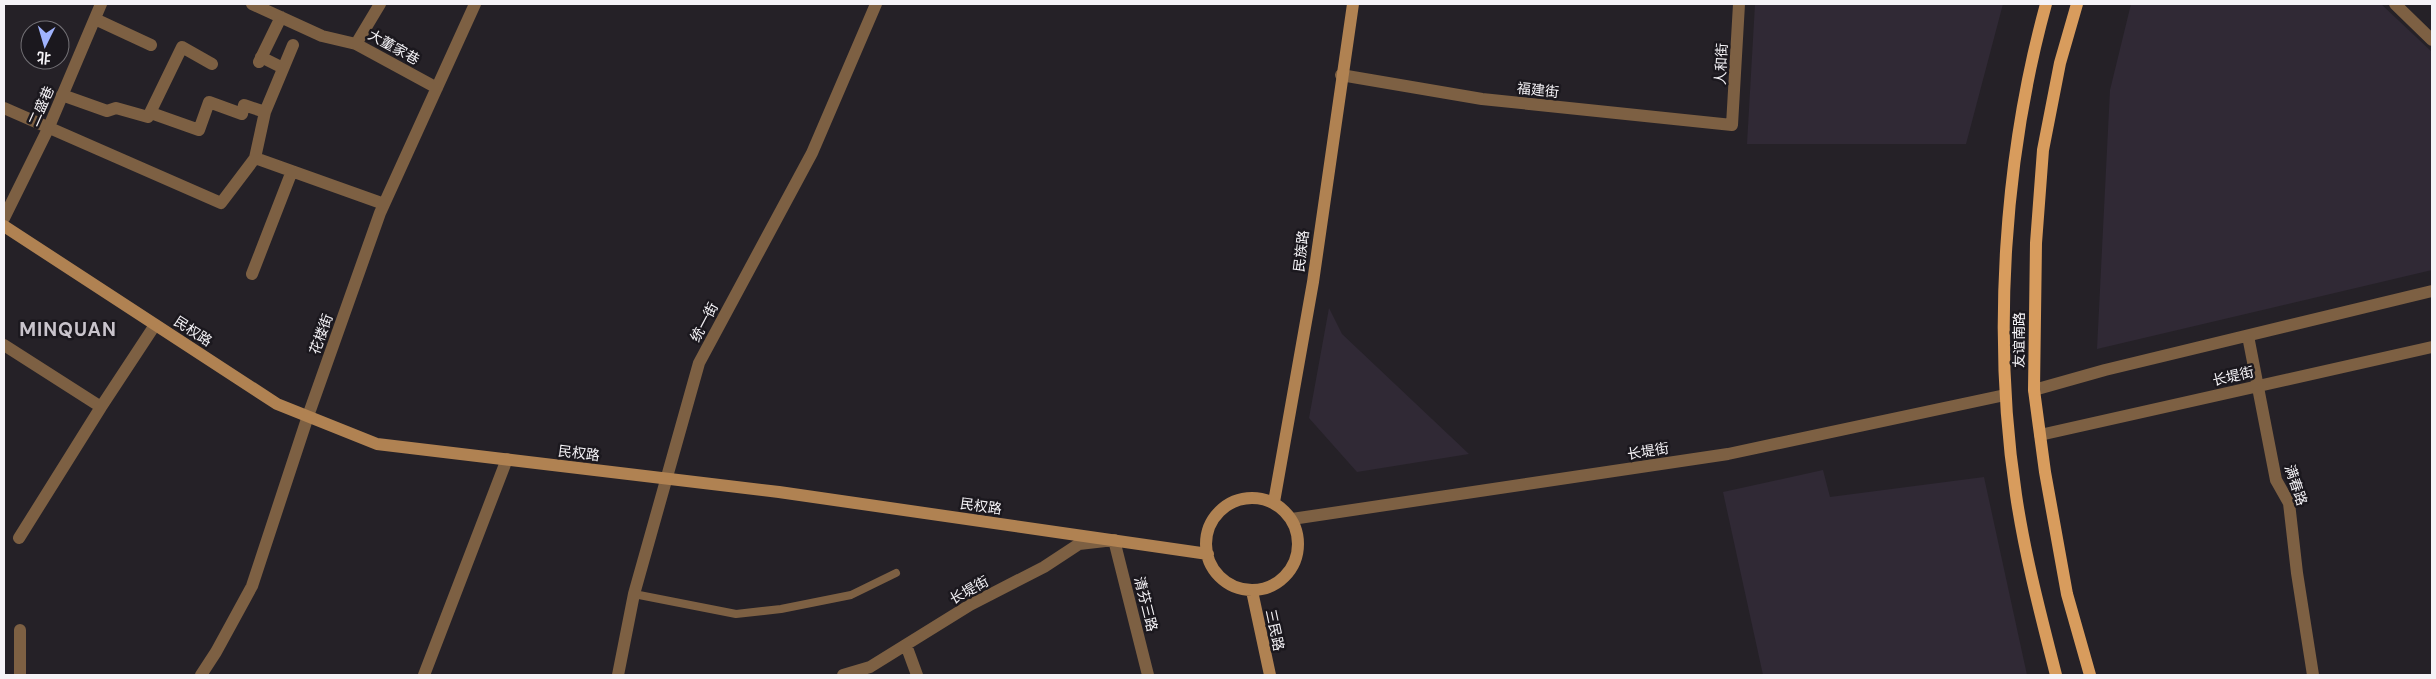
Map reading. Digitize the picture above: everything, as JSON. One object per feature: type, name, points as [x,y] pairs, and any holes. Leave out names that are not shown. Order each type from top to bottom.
[{"type":"main road","name":"友谊南路","points":[[2046,4],[2017,136],[2008,238],[2005,395],[2016,495],[2036,594],[2056,675]]},
{"type":"main road","name":"友谊南路","points":[[2077,4],[2060,63],[2044,150],[2036,243],[2034,390],[2067,594],[2090,675]]},
{"type":"street","name":"二盛巷","points":[[4,218],[48,128],[101,4]]},
{"type":"street","name":"大董家巷","points":[[252,4],[322,36],[356,44],[436,88]]},
{"type":"street","points":[[356,44],[380,4]]},
{"type":"street","name":"花楼街","points":[[201,675],[216,652],[252,586],[308,416],[384,204],[475,4]]},
{"type":"street","name":"统一街","points":[[618,675],[634,594],[699,363],[812,153],[876,4]]},
{"type":"street","name":"民族路","points":[[1274,502],[1313,282],[1341,75],[1353,4]]},
{"type":"street","name":"人和街","points":[[1732,125],[1739,4]]},
{"type":"street","points":[[2395,4],[2432,40]]},
{"type":"street","points":[[280,17],[260,59],[283,68]]},
{"type":"street","points":[[95,19],[151,45]]},
{"type":"street","points":[[4,108],[221,203],[256,158],[265,112],[293,45]]},
{"type":"street","points":[[62,95],[107,111],[116,108],[148,117],[152,114],[182,48],[212,64]]},
{"type":"street","name":"福建街","points":[[1341,75],[1482,99],[1732,125]]},
{"type":"street","points":[[152,114],[199,130],[209,102],[242,114],[244,105],[265,112]]},
{"type":"street","points":[[256,158],[384,204]]},
{"type":"street","points":[[252,274],[292,171]]},
{"type":"street","name":"民权路","points":[[4,226],[276,404],[377,444],[779,492],[1208,554]]},
{"type":"street","points":[[2034,390],[2105,370],[2432,291]]},
{"type":"street","points":[[19,538],[100,407],[155,325]]},
{"type":"street","name":"满春路","points":[[2248,336],[2276,480],[2289,503],[2297,573],[2313,675]]},
{"type":"street","points":[[4,345],[100,407]]},
{"type":"street","name":"长堤街","points":[[2040,435],[2432,347]]},
{"type":"street","name":"长堤街","points":[[1292,519],[1728,454],[2005,395]]},
{"type":"street","points":[[424,675],[507,459]]},
{"type":"street","points":[[1255,497],[1274,502],[1286,511],[1292,519],[1298,534],[1299,551],[1294,565],[1284,578],[1268,588],[1240,589],[1225,582],[1211,567],[1205,543],[1208,527],[1218,512],[1238,499],[1255,497]]},
{"type":"street","name":"长堤街","points":[[843,675],[870,667],[970,605],[1044,567],[1079,544],[1114,540]]},
{"type":"street","name":"清芬三路","points":[[1114,540],[1148,675]]},
{"type":"street","name":"三民路","points":[[1252,590],[1270,675]]},
{"type":"street","points":[[20,630],[20,675]]},
{"type":"street","points":[[906,645],[917,675]]},
{"type":"lane","points":[[634,594],[736,614],[781,609],[851,595],[896,573]]},
{"type":"shaded area","points":[[1755,4],[2003,4],[1966,144],[1747,144]]},
{"type":"shaded area","points":[[2131,4],[2381,4],[2432,52],[2432,270],[2097,349],[2110,90]]},
{"type":"shaded area","points":[[1329,308],[1342,334],[1469,454],[1357,472],[1309,418]]},
{"type":"shaded area","points":[[1823,470],[1830,497],[1984,477],[2027,675],[1763,675],[1723,492]]},
{"type":"district","name":"MINQUAN","points":[[68,329]]}]
